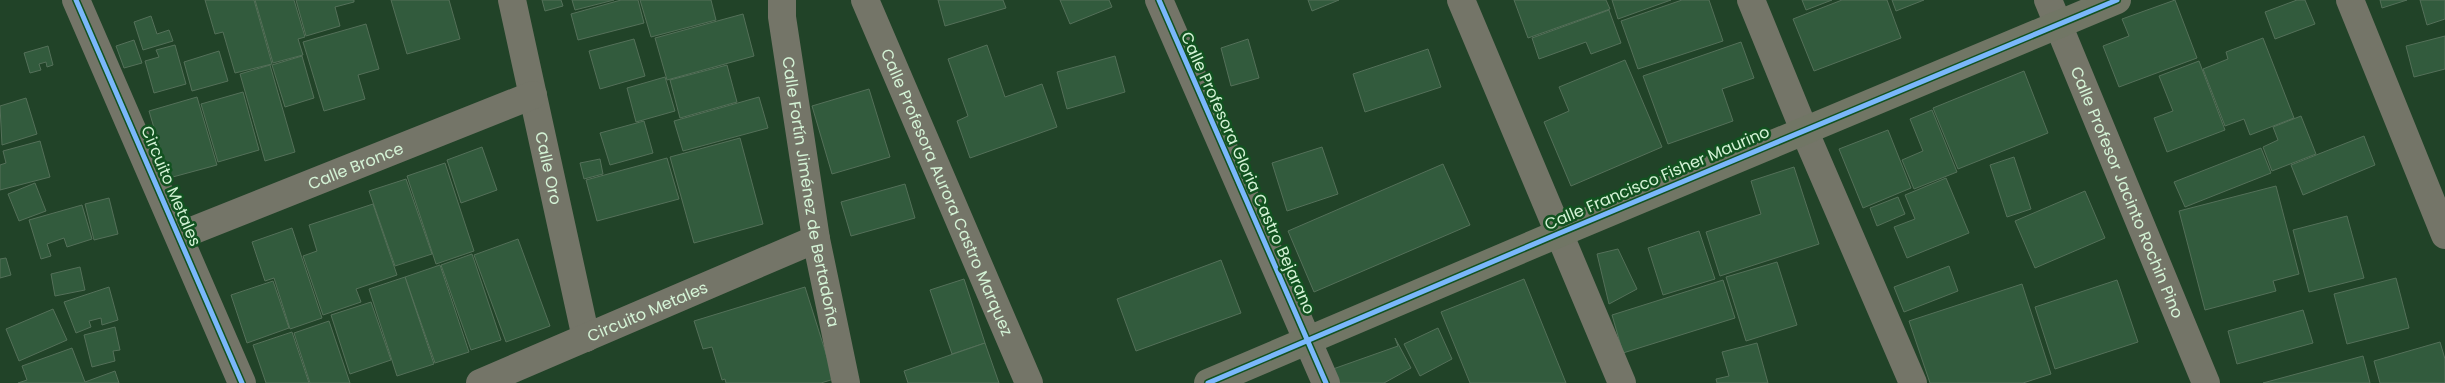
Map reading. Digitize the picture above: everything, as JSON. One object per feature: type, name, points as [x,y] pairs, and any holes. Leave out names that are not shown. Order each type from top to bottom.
[{"type":"street","name":"Circuito Metales","points":[[76,0],[242,383]]},
{"type":"street","name":"Calle Oro","points":[[512,0],[586,338]]},
{"type":"street","name":"Calle Fortín Jiménez de Bertadoña","points":[[782,0],[782,17],[816,239],[846,383]]},
{"type":"street","name":"Calle Profesora Aurora Castro Marquez","points":[[865,0],[1029,383]]},
{"type":"street","name":"Calle Profesora Gloria Castro Bejarano","points":[[1159,0],[1326,383]]},
{"type":"street","points":[[1461,0],[1622,383]]},
{"type":"street","points":[[1751,0],[1804,130],[1913,383]]},
{"type":"street","name":"Calle Profesor Jacinto Rochin Pino","points":[[2048,0],[2206,383]]},
{"type":"street","name":"Calle Francisco Fisher Maurino","points":[[1208,383],[1560,232],[2117,0]]},
{"type":"street","points":[[2350,0],[2445,235]]},
{"type":"street","name":"Calle Bronce","points":[[179,236],[532,95]]},
{"type":"street","name":"Circuito Metales","points":[[480,383],[816,239]]},
{"type":"building","points":[[205,0],[254,0],[272,64],[235,73],[223,32],[215,34]]},
{"type":"building","points":[[255,0],[294,0],[305,37],[298,39],[303,55],[273,63]]},
{"type":"building","points":[[296,0],[354,0],[354,2],[335,7],[340,26],[306,36]]},
{"type":"building","points":[[391,0],[449,0],[460,39],[407,54]]},
{"type":"building","points":[[542,0],[561,0],[563,6],[545,11]]},
{"type":"building","points":[[572,0],[614,0],[575,10]]},
{"type":"building","points":[[621,0],[638,0],[644,23],[578,40],[571,14]]},
{"type":"building","points":[[640,0],[711,0],[716,20],[651,37]]},
{"type":"building","points":[[938,0],[1003,0],[1006,8],[945,26]]},
{"type":"building","points":[[1060,0],[1109,0],[1112,7],[1070,24]]},
{"type":"building","points":[[1308,0],[1339,0],[1312,11]]},
{"type":"building","points":[[1514,0],[1606,0],[1610,9],[1528,38]]},
{"type":"building","points":[[1612,0],[1671,0],[1618,19]]},
{"type":"building","points":[[1682,0],[1709,0],[1723,41],[1638,69],[1621,21]]},
{"type":"building","points":[[1802,0],[1832,0],[1806,10]]},
{"type":"building","points":[[1842,0],[1887,0],[1901,38],[1814,71],[1793,19]]},
{"type":"building","points":[[1892,0],[1924,0],[1896,11]]},
{"type":"building","points":[[2175,0],[2197,58],[2119,87],[2103,46],[2129,36],[2122,19]]},
{"type":"building","points":[[2297,0],[2305,0],[2315,24],[2275,39],[2265,12]]},
{"type":"building","points":[[2380,0],[2407,0],[2382,8]]},
{"type":"building","points":[[2420,0],[2445,0],[2445,19],[2427,25]]},
{"type":"building","points":[[1609,10],[1621,43],[1591,54],[1586,42],[1539,59],[1532,38]]},
{"type":"building","points":[[743,14],[754,56],[667,80],[655,38]]},
{"type":"building","points":[[151,16],[157,34],[169,30],[173,41],[143,50],[134,22]]},
{"type":"building","points":[[366,24],[379,69],[358,75],[365,99],[324,111],[303,42]]},
{"type":"building","points":[[2445,36],[2445,69],[2414,77],[2406,46]]},
{"type":"building","points":[[2263,38],[2294,118],[2250,135],[2244,119],[2225,126],[2203,69],[2228,59],[2226,52]]},
{"type":"building","points":[[634,39],[645,76],[600,89],[589,51]]},
{"type":"building","points":[[1248,39],[1259,78],[1231,86],[1221,48]]},
{"type":"building","points":[[134,40],[142,63],[124,68],[116,46]]},
{"type":"building","points":[[1741,42],[1754,78],[1722,89],[1733,121],[1668,144],[1643,76]]},
{"type":"building","points":[[175,45],[186,84],[154,93],[145,61],[159,57],[156,50]]},
{"type":"building","points":[[987,45],[1005,97],[1042,84],[1057,127],[970,158],[957,121],[968,116],[948,59]]},
{"type":"building","points":[[48,46],[53,65],[47,67],[46,62],[39,64],[41,70],[30,73],[24,53]]},
{"type":"building","points":[[1428,49],[1441,87],[1365,112],[1353,74]]},
{"type":"building","points":[[219,51],[228,81],[192,91],[184,62]]},
{"type":"building","points":[[302,56],[314,98],[285,107],[272,65]]},
{"type":"building","points":[[1115,56],[1125,92],[1067,109],[1057,72]]},
{"type":"building","points":[[1625,60],[1662,147],[1571,186],[1544,122],[1569,111],[1559,87]]},
{"type":"building","points":[[2199,61],[2225,130],[2167,152],[2154,118],[2173,111],[2159,76]]},
{"type":"building","points":[[270,65],[295,152],[265,161],[240,74]]},
{"type":"building","points":[[727,65],[737,102],[680,118],[670,80]]},
{"type":"building","points":[[2024,71],[2048,133],[1958,169],[1933,108]]},
{"type":"building","points":[[665,77],[675,111],[636,122],[627,88]]},
{"type":"building","points":[[869,89],[890,157],[832,174],[812,106]]},
{"type":"building","points":[[243,92],[259,150],[218,162],[201,104]]},
{"type":"building","points":[[197,97],[217,165],[169,178],[149,111]]},
{"type":"building","points":[[759,97],[768,128],[683,151],[674,121]]},
{"type":"building","points":[[26,98],[37,134],[2,145],[0,106]]},
{"type":"building","points":[[1932,110],[1957,172],[1914,189],[1902,160],[1923,151],[1910,119]]},
{"type":"building","points":[[2301,116],[2316,154],[2272,171],[2263,147],[2278,140],[2273,127]]},
{"type":"building","points":[[644,121],[653,153],[610,165],[600,133]]},
{"type":"building","points":[[1888,130],[1911,188],[1863,208],[1839,149]]},
{"type":"building","points":[[2364,136],[2375,165],[2303,195],[2291,165]]},
{"type":"building","points":[[740,138],[763,224],[694,243],[670,157]]},
{"type":"building","points":[[40,141],[50,177],[0,190],[0,165],[6,163],[3,151]]},
{"type":"building","points":[[482,147],[497,190],[461,203],[447,160]]},
{"type":"building","points":[[1322,147],[1338,194],[1287,211],[1272,163]]},
{"type":"building","points":[[2261,148],[2271,173],[2185,207],[2174,182]]},
{"type":"building","points":[[2014,157],[2031,209],[2007,217],[1990,165]]},
{"type":"building","points":[[667,158],[679,199],[597,221],[586,180]]},
{"type":"building","points":[[600,159],[603,174],[584,179],[580,163]]},
{"type":"building","points":[[445,163],[474,251],[436,264],[407,176]]},
{"type":"building","points":[[1443,164],[1470,225],[1314,292],[1288,231]]},
{"type":"building","points":[[1794,167],[1819,244],[1720,276],[1706,232],[1761,214],[1751,181]]},
{"type":"building","points":[[1946,178],[1969,233],[1907,258],[1894,227],[1915,219],[1905,195]]},
{"type":"building","points":[[406,179],[432,254],[395,266],[369,191]]},
{"type":"building","points":[[35,183],[46,211],[19,221],[8,194]]},
{"type":"building","points":[[905,184],[915,218],[851,236],[841,202]]},
{"type":"building","points":[[2276,186],[2299,274],[2273,281],[2276,291],[2205,310],[2179,211]]},
{"type":"building","points":[[2085,191],[2105,238],[2035,268],[2015,221]]},
{"type":"building","points":[[1898,197],[1905,214],[1877,226],[1870,208]]},
{"type":"building","points":[[109,198],[118,234],[94,240],[85,204]]},
{"type":"building","points":[[373,204],[397,275],[356,289],[361,302],[323,315],[303,256],[317,251],[309,225]]},
{"type":"building","points":[[82,205],[92,239],[67,247],[64,238],[47,244],[51,256],[41,259],[29,220]]},
{"type":"building","points":[[2347,216],[2364,278],[2309,292],[2293,230]]},
{"type":"building","points":[[292,228],[322,318],[290,329],[274,278],[265,281],[252,242]]},
{"type":"building","points":[[1699,231],[1715,279],[1663,295],[1648,248]]},
{"type":"building","points":[[518,239],[550,326],[506,342],[474,255]]},
{"type":"building","points":[[1618,249],[1637,289],[1609,304],[1597,254]]},
{"type":"building","points":[[472,254],[501,340],[471,350],[441,265]]},
{"type":"building","points":[[6,258],[11,275],[0,278],[0,259]]},
{"type":"building","points":[[1221,260],[1241,313],[1136,351],[1117,299]]},
{"type":"building","points":[[1777,262],[1797,325],[1746,341],[1726,277]]},
{"type":"building","points":[[440,265],[469,352],[435,363],[405,277]]},
{"type":"building","points":[[1949,266],[1958,291],[1904,312],[1894,287]]},
{"type":"building","points":[[80,267],[85,290],[55,296],[51,274]]},
{"type":"building","points":[[405,277],[434,364],[397,376],[369,289]]},
{"type":"building","points":[[2396,278],[2409,328],[2347,344],[2334,294]]},
{"type":"building","points":[[964,279],[985,343],[952,354],[930,290]]},
{"type":"building","points":[[1524,279],[1566,383],[1470,383],[1441,312]]},
{"type":"building","points":[[1723,280],[1735,318],[1623,353],[1612,315]]},
{"type":"building","points":[[2117,280],[2138,342],[2055,369],[2035,307]]},
{"type":"building","points":[[273,281],[289,328],[247,343],[231,295]]},
{"type":"building","points":[[2022,284],[2051,374],[2023,383],[1930,383],[1909,321]]},
{"type":"building","points":[[109,287],[118,320],[102,325],[101,318],[89,321],[91,327],[76,333],[64,302]]},
{"type":"building","points":[[805,287],[834,379],[821,383],[726,383],[725,379],[722,380],[712,347],[703,349],[694,321]]},
{"type":"building","points":[[371,302],[391,360],[350,374],[331,315]]},
{"type":"building","points":[[53,309],[67,340],[19,361],[6,329]]},
{"type":"building","points":[[2303,310],[2313,343],[2237,364],[2228,331]]},
{"type":"building","points":[[329,321],[350,383],[310,383],[294,333]]},
{"type":"building","points":[[115,327],[120,350],[113,351],[115,361],[92,367],[84,335]]},
{"type":"building","points":[[1438,328],[1452,359],[1420,376],[1404,344]]},
{"type":"building","points":[[292,332],[309,383],[266,383],[253,345]]},
{"type":"building","points":[[1395,338],[1411,368],[1384,383],[1339,383],[1333,369],[1398,346]]},
{"type":"building","points":[[2440,342],[2445,359],[2445,383],[2380,383],[2374,361]]},
{"type":"building","points":[[985,343],[999,383],[908,383],[904,371]]},
{"type":"building","points":[[1757,343],[1768,383],[1717,383],[1716,379],[1729,376],[1722,352]]},
{"type":"building","points":[[72,348],[85,382],[115,371],[119,383],[18,383],[27,380],[22,366]]},
{"type":"building","points":[[2363,356],[2370,383],[2263,383]]},
{"type":"cycle path","points":[[76,0],[242,383]]},
{"type":"cycle path","points":[[1159,0],[1326,383]]},
{"type":"cycle path","points":[[1208,383],[1560,233],[2117,0]]}]
